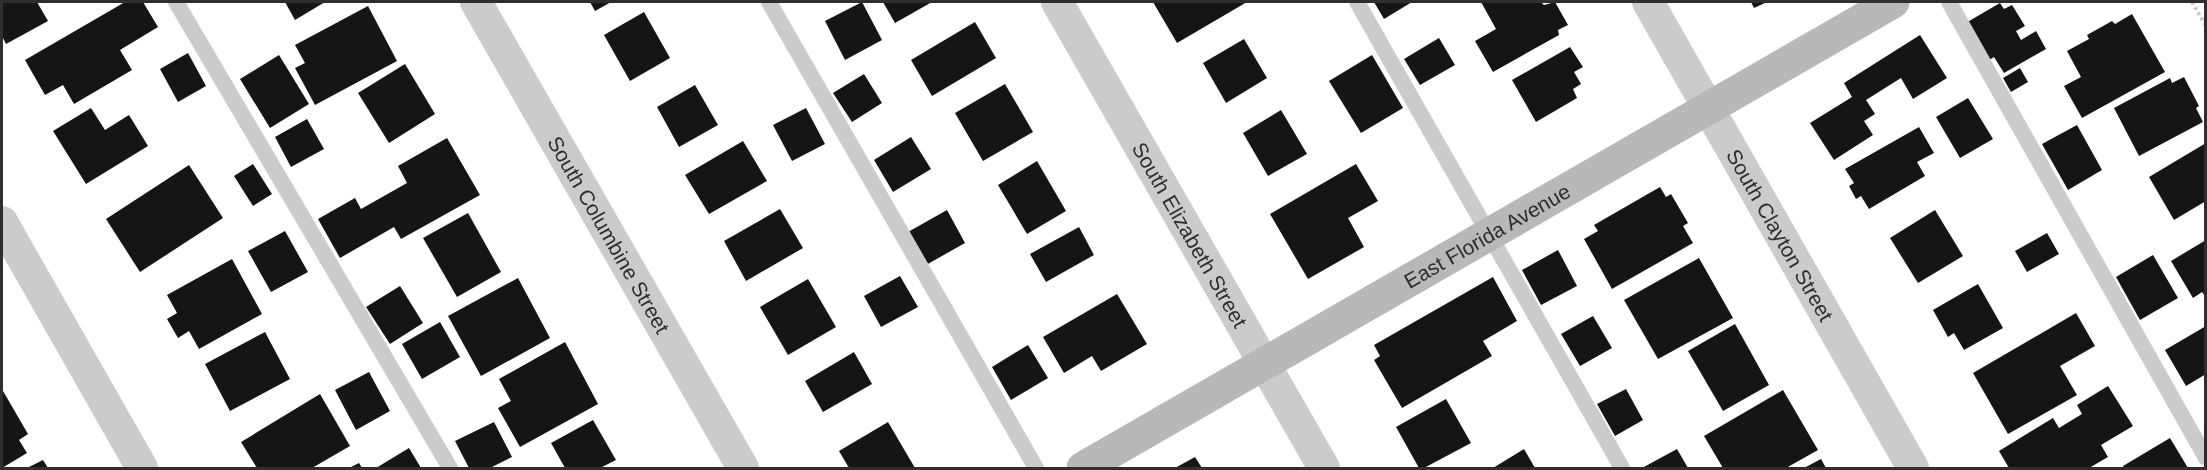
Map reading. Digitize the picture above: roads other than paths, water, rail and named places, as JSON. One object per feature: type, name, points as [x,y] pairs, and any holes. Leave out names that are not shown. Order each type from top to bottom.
[{"type":"street","name":"South Columbine Street","points":[[476,2],[743,468]]},
{"type":"street","name":"South Elizabeth Street","points":[[1058,2],[1324,468]]},
{"type":"street","name":"South Clayton Street","points":[[1648,2],[1913,468]]},
{"type":"street","name":"East Florida Avenue","points":[[1083,468],[1893,2]]},
{"type":"street","points":[[2,222],[142,468]]},
{"type":"lane","points":[[176,2],[450,468]]},
{"type":"lane","points":[[769,2],[1036,468]]},
{"type":"lane","points":[[1357,2],[1622,468]]},
{"type":"lane","points":[[1949,2],[2205,458]]}]
